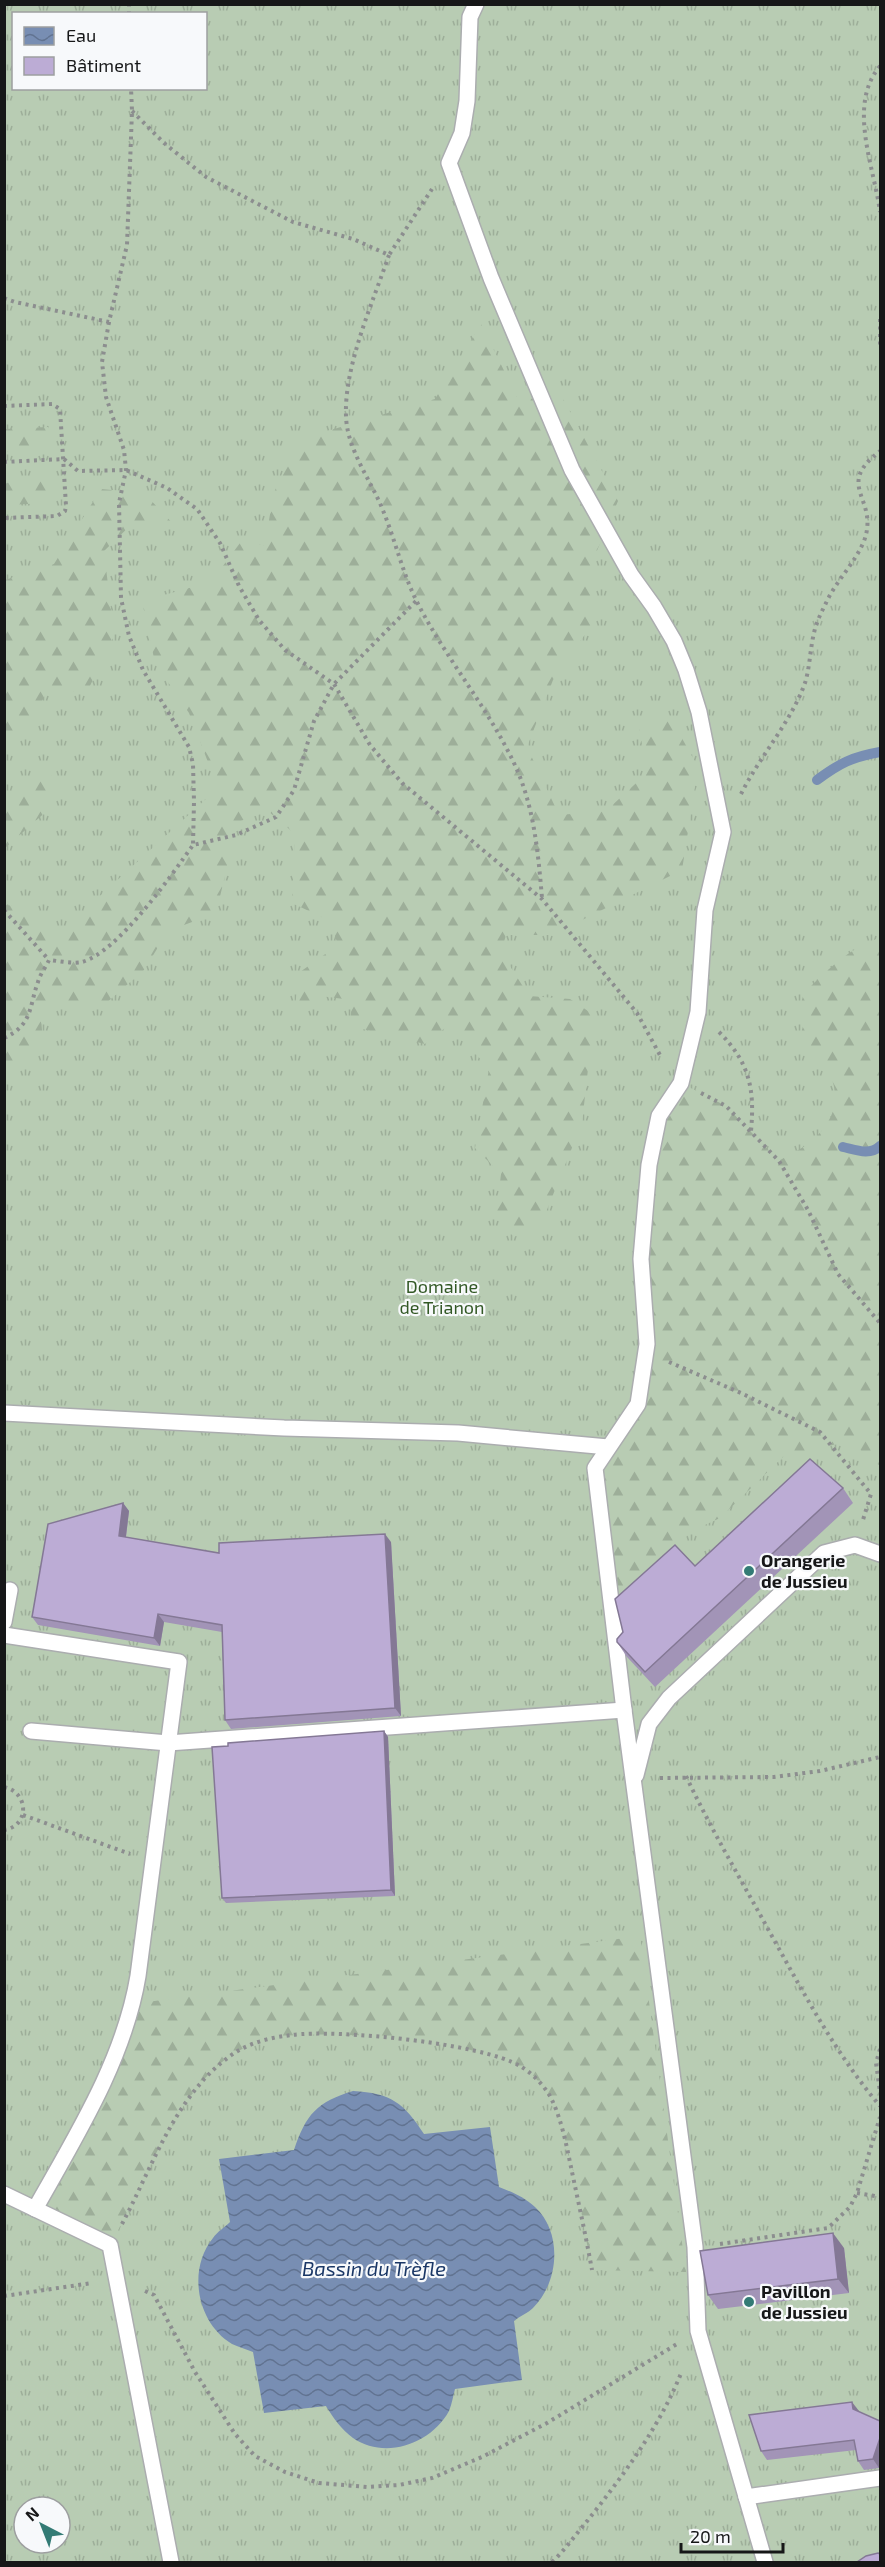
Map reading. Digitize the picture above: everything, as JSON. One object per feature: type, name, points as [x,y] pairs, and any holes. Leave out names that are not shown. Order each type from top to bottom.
[{"type":"lane","points":[[476,4],[470,16],[468,101],[462,133],[449,163],[491,278],[572,470],[631,575],[654,607],[674,641],[686,670],[699,712],[723,832],[705,910],[698,1012],[681,1083],[659,1116],[649,1165],[641,1259],[647,1344],[638,1404],[595,1468],[633,1786],[696,2247],[698,2331],[765,2562]]},
{"type":"lane","points":[[4,1413],[125,1417],[284,1428],[458,1433],[608,1447]]},
{"type":"lane","points":[[633,1786],[649,1724],[669,1698],[824,1553],[855,1545],[880,1554]]},
{"type":"lane","points":[[4,1622],[10,1590]]},
{"type":"lane","points":[[4,1635],[179,1662],[138,1976],[126,2031],[79,2131],[35,2209]]},
{"type":"lane","points":[[32,1731],[168,1743],[624,1710]]},
{"type":"lane","points":[[4,2194],[110,2246],[171,2562]]},
{"type":"lane","points":[[746,2497],[880,2478]]},
{"type":"path","points":[[880,66],[870,78],[864,108],[880,212]]},
{"type":"path","points":[[4,910],[49,960],[81,962],[110,946],[160,892],[193,845],[195,802],[193,764],[189,747],[143,670],[129,636],[121,598],[119,503],[126,470],[124,450],[106,397],[102,363],[127,245],[131,90]]},
{"type":"path","points":[[132,111],[164,143],[206,177],[293,222],[353,239],[389,255]]},
{"type":"path","points":[[449,163],[389,255],[360,338],[349,385],[346,417],[356,454],[382,508],[416,601],[459,674],[492,722],[514,764],[536,834],[542,898]]},
{"type":"path","points":[[4,298],[109,322]]},
{"type":"path","points":[[880,319],[880,348]]},
{"type":"path","points":[[4,406],[52,404],[62,415],[65,511],[57,516],[4,518]]},
{"type":"path","points":[[723,832],[752,772],[784,723],[805,682],[814,631],[827,600],[864,542],[868,514],[859,490],[858,477],[862,467],[880,451]]},
{"type":"path","points":[[4,462],[64,460],[78,471],[126,470],[167,488],[197,509],[220,543],[238,586],[259,620],[285,650],[334,684],[370,745],[402,783],[542,898],[637,1013],[663,1061],[681,1083],[726,1106],[779,1161],[808,1210],[838,1274],[880,1323]]},
{"type":"path","points":[[193,845],[236,835],[276,817],[294,790],[314,721],[334,684],[416,601]]},
{"type":"path","points":[[4,1038],[21,1027],[33,1005],[38,982],[49,960]]},
{"type":"path","points":[[698,1012],[739,1054],[749,1077],[753,1108],[751,1131]]},
{"type":"path","points":[[646,1355],[685,1368],[820,1432],[871,1494],[855,1545]]},
{"type":"path","points":[[633,1786],[665,1777],[774,1777],[820,1771],[880,1757]]},
{"type":"path","points":[[686,1776],[712,1831],[810,2004],[863,2086],[880,2106]]},
{"type":"path","points":[[4,1787],[15,1791],[23,1802],[23,1815],[15,1826],[4,1830]]},
{"type":"path","points":[[23,1815],[153,1862]]},
{"type":"path","points":[[110,2246],[182,2106],[214,2069],[237,2051],[264,2040],[294,2034],[351,2035],[466,2049],[494,2055],[519,2065],[535,2077],[551,2098],[565,2138],[592,2270]]},
{"type":"path","points":[[880,2049],[876,2063],[880,2092]]},
{"type":"path","points":[[696,2247],[828,2228],[850,2207],[857,2193],[880,2117]]},
{"type":"path","points":[[857,2193],[880,2197]]},
{"type":"path","points":[[4,2296],[117,2279],[154,2295],[195,2373],[235,2434],[255,2456],[285,2472],[319,2482],[367,2487],[399,2485],[432,2478],[482,2457],[547,2423],[698,2331]]},
{"type":"path","points":[[552,2562],[614,2488],[647,2441],[672,2395],[698,2331]]},
{"type":"green space","name":"Domaine de Trianon","points":[[5,5],[880,5],[880,2562],[5,2562]]},
{"type":"green space","points":[[481,324],[519,401],[560,393],[618,501],[593,560],[593,623],[553,680],[527,747],[559,815],[606,811],[647,773],[639,727],[669,715],[698,767],[682,870],[552,935],[506,935],[501,952],[529,996],[570,999],[594,1015],[582,1123],[542,1222],[514,1237],[496,1215],[501,1174],[475,1148],[489,1069],[450,1024],[425,1044],[350,1026],[352,1000],[320,996],[294,1012],[300,972],[338,945],[330,921],[292,903],[295,834],[268,811],[238,822],[216,913],[168,931],[144,970],[104,1005],[55,1005],[41,1018],[43,1043],[5,1083],[5,905],[28,907],[53,939],[218,788],[189,713],[155,663],[142,601],[211,582],[243,539],[265,546],[273,495],[297,440],[435,399]]},
{"type":"green space","points":[[48,427],[49,450],[5,452],[5,429]]},
{"type":"green space","points":[[50,480],[51,503],[5,505],[5,483]]},
{"type":"green space","points":[[101,489],[144,493],[177,528],[135,521],[104,551],[114,636],[88,690],[46,694],[12,752],[4,748],[5,580],[54,564]]},
{"type":"green space","points":[[52,775],[49,809],[5,848],[5,794]]},
{"type":"green space","points":[[880,938],[880,1265],[878,1267],[880,1270],[880,1466],[849,1441],[783,1457],[720,1518],[692,1531],[626,1595],[608,1585],[595,1468],[638,1404],[647,1344],[641,1259],[659,1116],[681,1083],[726,1106],[779,1161],[810,1143],[828,1121],[834,1108],[835,1096],[829,1072],[803,1037],[803,994],[848,954]]},
{"type":"green space","points":[[640,1936],[686,2272],[592,2270],[579,2197],[566,2145],[549,2098],[537,2080],[518,2066],[488,2054],[407,2039],[364,2036],[289,2036],[258,2042],[231,2055],[198,2086],[170,2127],[113,2240],[35,2209],[79,2131],[134,2000],[147,2002]]},
{"type":"green space","points":[[880,2049],[880,2151],[875,2098]]},
{"type":"water","name":"Bassin du Trèfle","points":[[353,2091],[387,2097],[410,2114],[424,2134],[490,2127],[499,2187],[535,2207],[544,2218],[554,2244],[552,2271],[542,2297],[533,2308],[514,2321],[522,2380],[455,2389],[449,2411],[441,2423],[419,2440],[393,2448],[366,2445],[353,2438],[338,2424],[326,2406],[264,2413],[253,2352],[232,2344],[220,2335],[204,2310],[198,2280],[205,2251],[215,2236],[230,2222],[219,2159],[294,2150],[303,2127],[314,2111],[330,2100]]},
{"type":"building","name":"Orangerie de Jussieu","points":[[810,1459],[843,1488],[645,1672],[617,1642],[623,1632],[615,1599],[675,1545],[695,1566]]},
{"type":"building","points":[[123,1503],[119,1536],[219,1553],[219,1543],[385,1534],[395,1708],[225,1720],[222,1625],[158,1614],[154,1638],[32,1617],[48,1524]]},
{"type":"building","points":[[384,1731],[391,1890],[222,1898],[212,1747],[228,1746],[228,1743]]},
{"type":"building","points":[[833,2233],[838,2279],[708,2295],[700,2251]]},
{"type":"building","points":[[852,2402],[853,2409],[880,2421],[880,2438],[873,2459],[858,2461],[854,2440],[761,2451],[749,2415]]},
{"type":"building","points":[[878,2553],[880,2562],[857,2562],[866,2556]]},
{"type":"waterway","points":[[817,780],[847,762],[880,752]]},
{"type":"waterway","points":[[843,1147],[867,1152],[880,1146]]},
{"type":"place","name":"Orangerie de Jussieu","points":[[749,1571]]},
{"type":"place","name":"Pavillon de Jussieu","points":[[749,2302]]}]
